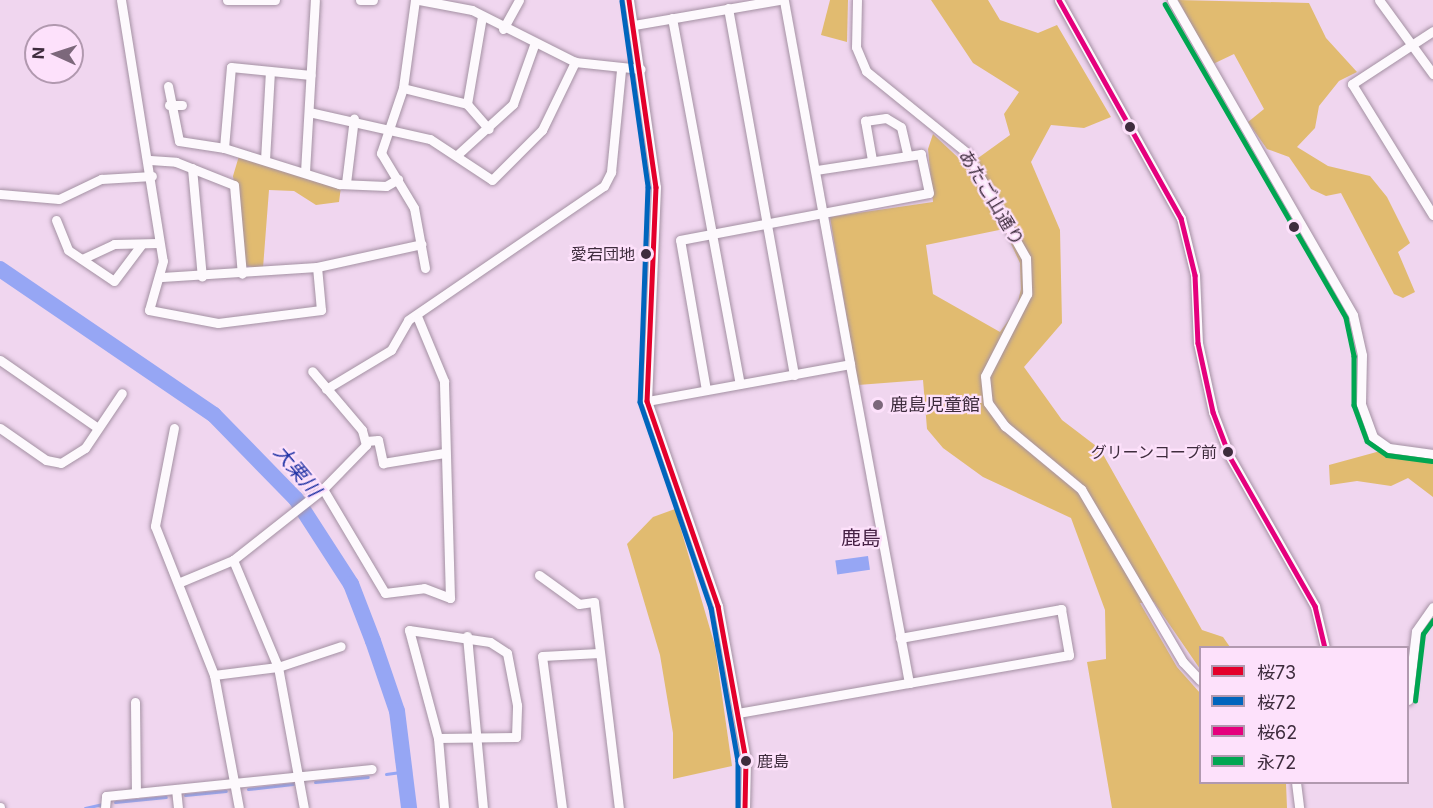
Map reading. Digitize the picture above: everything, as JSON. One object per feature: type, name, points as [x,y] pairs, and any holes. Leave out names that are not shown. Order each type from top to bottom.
[{"type":"street","points":[[122,0],[150,160],[162,277],[149,310],[218,323],[321,310],[316,267]]},
{"type":"street","points":[[227,0],[275,0]]},
{"type":"street","points":[[305,172],[315,0]]},
{"type":"street","points":[[360,0],[373,0]]},
{"type":"street","points":[[425,268],[422,244],[398,179],[381,153],[387,125],[403,88],[417,0],[482,16],[534,45],[575,62],[621,70],[641,69]]},
{"type":"street","points":[[503,29],[519,0]]},
{"type":"street","points":[[629,0],[641,69],[657,215],[647,401],[710,572],[738,713],[747,773],[745,808]]},
{"type":"street","points":[[634,25],[779,0]]},
{"type":"street","points":[[784,0],[825,212],[850,364],[909,683]]},
{"type":"street","name":"あたご山通り","points":[[857,0],[856,47],[866,71],[966,152],[1026,258],[1027,294],[985,376],[988,403],[1005,426],[1081,489],[1183,662],[1199,679]]},
{"type":"street","points":[[1059,0],[1181,218],[1195,275],[1204,376],[1218,429],[1312,599],[1324,646]]},
{"type":"street","points":[[1172,0],[1353,315],[1362,355],[1361,404],[1373,437],[1389,448],[1433,454]]},
{"type":"street","points":[[1379,0],[1433,74]]},
{"type":"street","points":[[728,8],[794,375]]},
{"type":"street","points":[[467,104],[482,16]]},
{"type":"street","points":[[672,18],[740,384]]},
{"type":"street","points":[[1433,31],[1352,84],[1433,215]]},
{"type":"street","points":[[457,155],[489,129],[513,104],[534,45]]},
{"type":"street","points":[[309,112],[387,125],[430,139],[492,180],[542,130],[575,62]]},
{"type":"street","points":[[224,148],[231,66],[311,75]]},
{"type":"street","points":[[326,389],[391,350],[408,320],[604,186],[611,172],[621,70]]},
{"type":"street","points":[[265,160],[270,71]]},
{"type":"street","points":[[168,86],[169,105],[179,141],[224,148],[346,183],[386,186],[398,179]]},
{"type":"street","points":[[403,88],[467,104],[489,129]]},
{"type":"street","points":[[169,105],[182,105]]},
{"type":"street","points":[[346,183],[354,118]]},
{"type":"street","points":[[872,160],[865,122],[886,118],[901,127],[907,154]]},
{"type":"street","points":[[706,390],[680,240],[711,232],[767,224],[929,193],[921,154],[907,154],[817,170]]},
{"type":"street","points":[[150,160],[192,168],[234,185],[242,274]]},
{"type":"street","points":[[192,168],[202,277]]},
{"type":"street","points":[[0,194],[59,199],[101,179],[152,176]]},
{"type":"street","points":[[56,220],[68,250],[114,281],[141,245]]},
{"type":"street","points":[[82,259],[114,244],[158,243]]},
{"type":"street","points":[[162,277],[202,277],[316,267],[422,244]]},
{"type":"street","points":[[322,490],[386,593],[424,588],[450,598],[444,453],[444,381],[417,316]]},
{"type":"street","points":[[0,360],[99,428]]},
{"type":"street","points":[[647,401],[850,364]]},
{"type":"street","points":[[312,371],[366,441]]},
{"type":"street","points":[[0,428],[57,464],[85,448],[122,393]]},
{"type":"street","points":[[174,428],[155,526],[214,675],[239,808]]},
{"type":"street","points":[[178,583],[233,560],[322,490],[366,441],[378,440],[383,463],[444,453]]},
{"type":"street","points":[[233,560],[278,667],[300,776],[304,808]]},
{"type":"street","points":[[539,575],[579,604],[594,602],[620,808]]},
{"type":"street","points":[[1409,676],[1416,631],[1433,607]]},
{"type":"street","points":[[738,713],[1069,655],[1061,609],[900,638]]},
{"type":"street","points":[[438,738],[516,737],[517,705],[507,653],[467,636],[409,630],[438,738],[444,808]]},
{"type":"street","points":[[467,636],[479,737],[483,808]]},
{"type":"street","points":[[214,675],[278,667],[340,646]]},
{"type":"street","points":[[562,808],[542,656],[599,653]]},
{"type":"street","points":[[135,702],[136,793]]},
{"type":"street","points":[[105,808],[106,796],[372,770]]},
{"type":"street","points":[[1296,784],[1299,808]]},
{"type":"street","points":[[176,789],[178,808]]},
{"type":"shaded area","points":[[830,0],[848,0],[847,42],[821,35]]},
{"type":"shaded area","points":[[931,0],[988,0],[1000,20],[1038,33],[1057,25],[1111,117],[1084,128],[1051,125],[1031,162],[1060,230],[1062,323],[1024,367],[1062,420],[1100,449],[1202,630],[1223,637],[1229,646],[1199,646],[1199,668],[1154,602],[1140,603],[1177,667],[1199,692],[1199,784],[1286,784],[1287,808],[1112,808],[1087,662],[1106,659],[1105,610],[1071,518],[983,477],[943,448],[927,429],[923,380],[858,385],[830,217],[933,202],[928,149],[933,134],[967,166],[1010,135],[1004,114],[1019,92],[973,63]],"holes":[[[1004,229],[1020,263],[1021,289],[1016,310],[1000,332],[933,294],[926,245]]]},
{"type":"shaded area","points":[[1178,0],[1309,3],[1326,38],[1357,72],[1339,81],[1319,106],[1315,128],[1297,147],[1328,166],[1370,176],[1387,197],[1410,243],[1398,252],[1415,292],[1403,298],[1394,294],[1341,193],[1326,196],[1311,189],[1289,157],[1267,149],[1248,122],[1264,109],[1234,54],[1213,64]]},
{"type":"shaded area","points":[[239,156],[341,187],[339,202],[316,205],[294,191],[269,190],[263,268],[245,266],[233,176]]},
{"type":"shaded area","points":[[1384,450],[1433,457],[1433,497],[1408,478],[1391,486],[1357,481],[1330,485],[1329,465]]},
{"type":"shaded area","points":[[675,509],[715,646],[732,766],[673,779],[673,733],[660,655],[627,544],[653,517]]},
{"type":"water","points":[[868,556],[870,570],[837,574],[835,561]]},
{"type":"waterway","name":"大栗川","points":[[0,269],[214,415],[296,499],[351,584],[373,641],[397,711],[409,808]]},
{"type":"waterway","points":[[386,774],[408,771]]},
{"type":"waterway","points":[[315,782],[368,777]]},
{"type":"waterway","points":[[248,789],[293,784]]},
{"type":"waterway","points":[[185,795],[226,791]]},
{"type":"waterway","points":[[115,802],[166,797]]},
{"type":"waterway","points":[[85,808],[102,804]]},
{"type":"transit line","name":"桜73","points":[[629,0],[656,187],[647,401],[718,606],[746,760],[745,808]]},
{"type":"transit line","name":"桜62","points":[[1059,0],[1181,218],[1195,275],[1198,343],[1213,412],[1230,457],[1315,606],[1325,646]]},
{"type":"transit line","name":"桜72","points":[[622,1],[648,187],[640,402],[711,608],[738,761],[738,808]]},
{"type":"transit line","name":"永72","points":[[1165,4],[1346,318],[1354,356],[1354,405],[1367,441],[1387,455],[1432,461]]},
{"type":"transit line","name":"永72","points":[[1415,701],[1423,634],[1433,620]]},
{"type":"place","name":"愛宕団地","points":[[646,254]]},
{"type":"place","name":"鹿島児童館","points":[[878,405]]},
{"type":"place","name":"グリーンコープ前","points":[[1228,452]]},
{"type":"place","name":"鹿島","points":[[746,761]]},
{"type":"district","name":"鹿島","points":[[861,538]]}]
